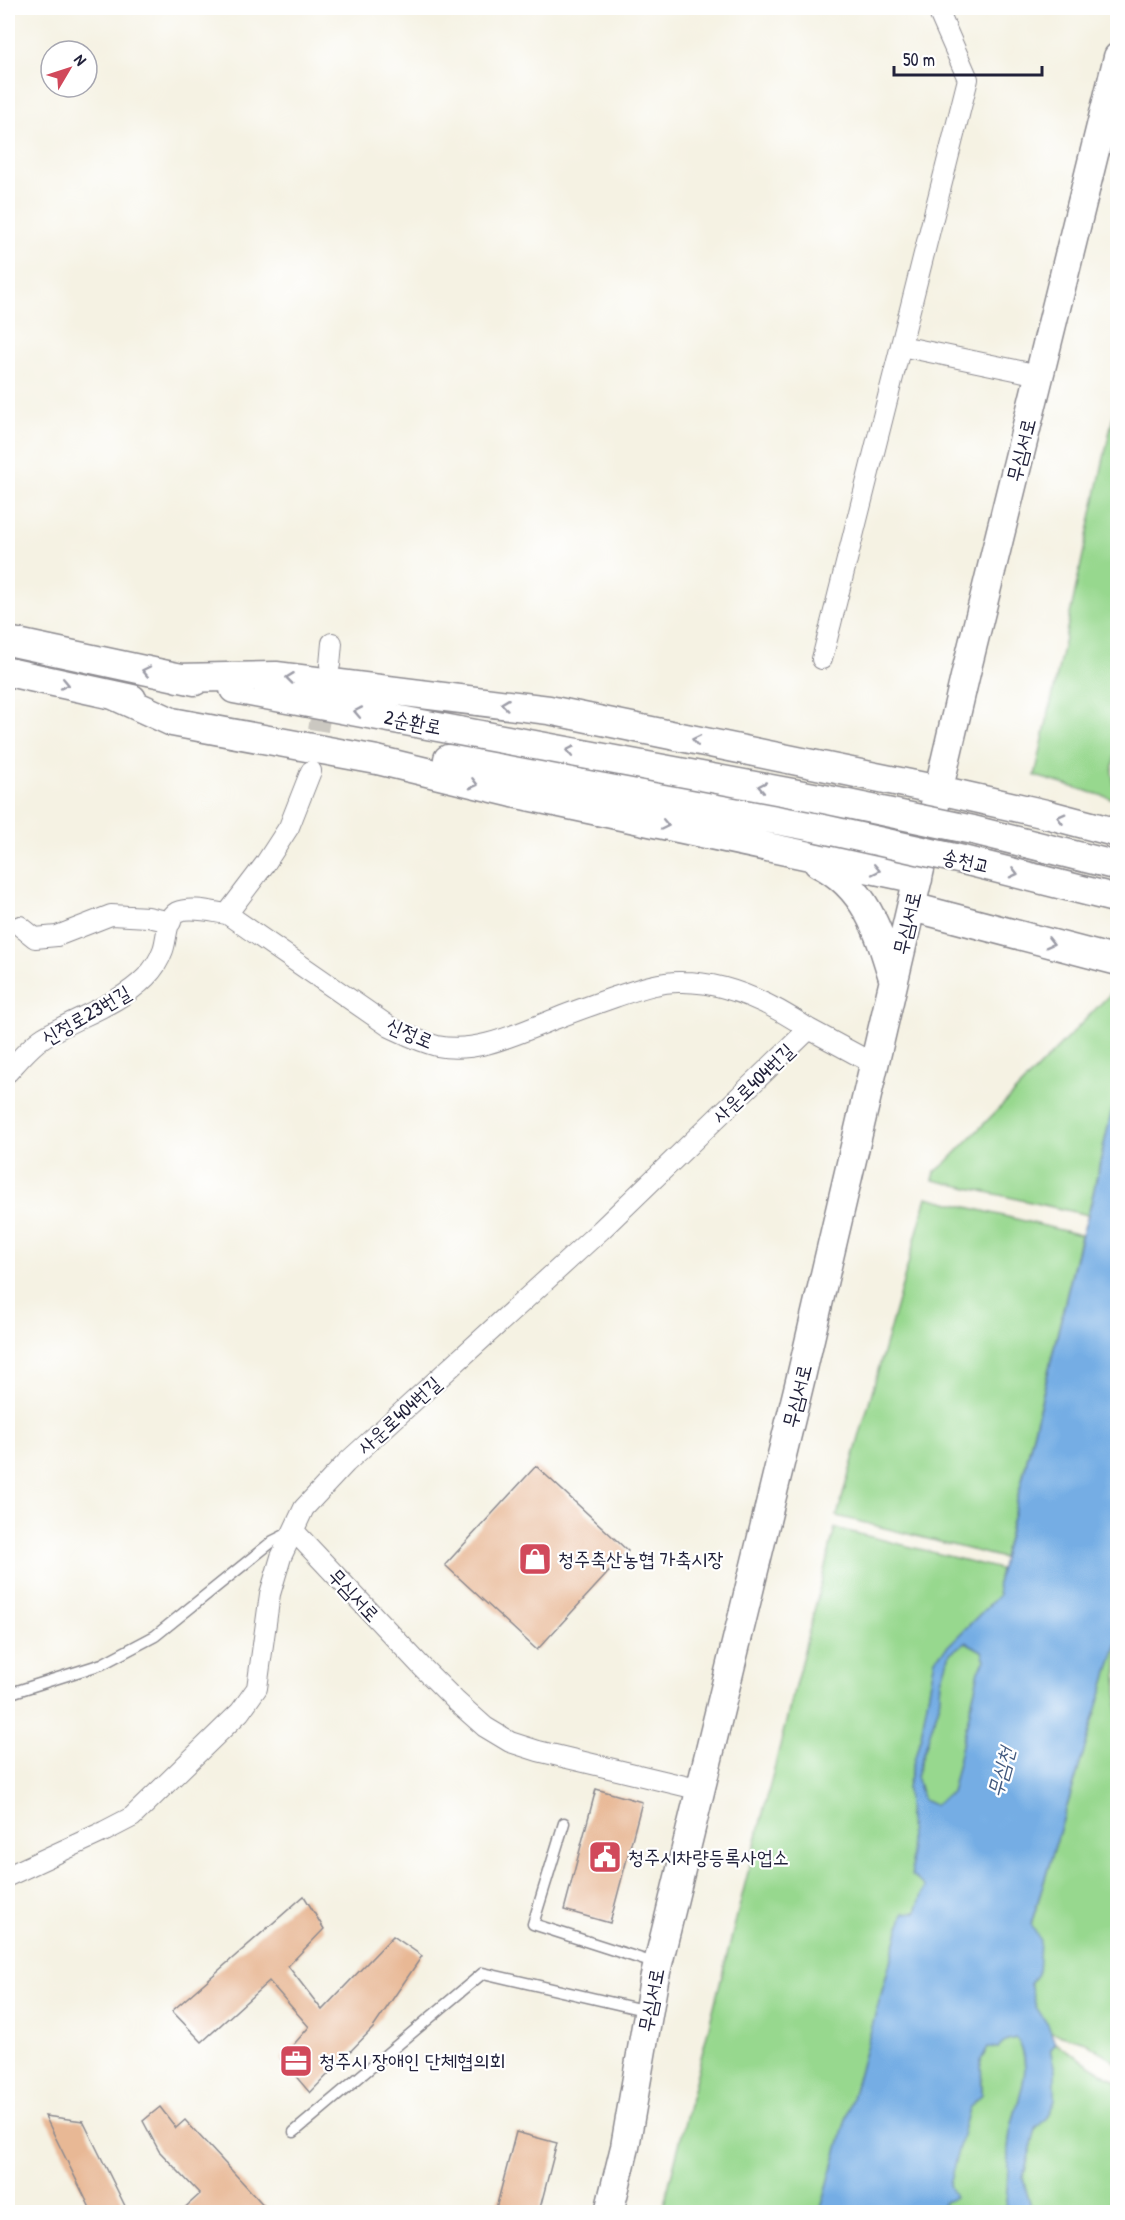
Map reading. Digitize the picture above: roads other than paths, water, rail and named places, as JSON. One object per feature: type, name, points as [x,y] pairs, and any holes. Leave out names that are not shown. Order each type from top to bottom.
[{"type":"street","points":[[822,659],[968,79],[940,15],[942,8]]},
{"type":"street","name":"무심서로","points":[[609,2212],[625,2147],[657,1964],[801,1377],[1039,375],[1118,57]]},
{"type":"street","points":[[901,346],[1039,375]]},
{"type":"street","name":"2순환로","points":[[8,641],[178,678],[819,798]]},
{"type":"street","points":[[330,665],[332,643]]},
{"type":"street","name":"2순환로","points":[[8,672],[174,708],[814,827]]},
{"type":"street","points":[[178,678],[276,676],[549,710],[837,771],[939,790],[1118,833]]},
{"type":"street","points":[[113,695],[172,722],[377,760],[513,793],[795,851],[918,879]]},
{"type":"street","points":[[20,926],[35,938],[57,936],[111,915],[148,917],[171,922],[172,916],[178,912],[196,910],[227,914],[265,864],[289,827],[311,771]]},
{"type":"street","points":[[837,771],[862,796],[868,816],[860,844],[855,850],[837,861]]},
{"type":"street","name":"송천교","points":[[819,798],[973,830],[1118,866]]},
{"type":"street","name":"송천교","points":[[814,827],[963,860],[1118,899]]},
{"type":"street","points":[[795,851],[830,868],[851,886],[866,904],[878,928],[894,981]]},
{"type":"street","points":[[912,907],[1118,961]]},
{"type":"street","name":"신정로","points":[[227,914],[390,1027],[416,1040],[438,1046],[464,1047],[496,1042],[640,988],[680,981],[710,984],[746,995],[790,1016],[809,1029]]},
{"type":"street","name":"신정로23번길","points":[[8,1072],[27,1051],[43,1038],[104,1008],[134,989],[154,969],[164,949],[171,922]]},
{"type":"street","name":"사운로404번길","points":[[8,1876],[132,1817],[240,1712],[256,1688],[270,1594],[281,1557],[304,1508],[346,1463],[601,1230],[809,1029],[874,1064]]},
{"type":"street","name":"무심서로","points":[[294,1531],[450,1695],[485,1727],[510,1742],[538,1751],[701,1790]]},
{"type":"lane","points":[[14,1692],[102,1664],[155,1636],[273,1542],[294,1531]]},
{"type":"lane","points":[[564,1823],[533,1924],[657,1964]]},
{"type":"lane","points":[[294,2132],[483,1973],[648,2011]]},
{"type":"water","name":"무심천","points":[[1117,1087],[1117,1643],[1031,1924],[1040,1941],[1038,1974],[1030,1984],[1036,2007],[1048,2025],[1055,2043],[1050,2049],[1055,2071],[1055,2100],[1048,2116],[1036,2129],[1023,2178],[1032,2212],[1004,2212],[1010,2133],[1025,2069],[1023,2052],[1016,2038],[1007,2040],[998,2048],[988,2047],[981,2060],[982,2094],[969,2108],[949,2185],[955,2198],[944,2202],[941,2212],[820,2212],[904,1913],[916,1912],[925,1887],[912,1876],[907,1787],[921,1735],[935,1659],[999,1595],[997,1584],[1090,1208]],"holes":[[[966,1642],[982,1651],[985,1660],[979,1671],[951,1793],[934,1805],[923,1800],[916,1776],[939,1705],[941,1681],[950,1653]]]},
{"type":"tunnel","points":[[313,760],[324,695]]},
{"type":"place","name":"청주축산농협 가축시장","points":[[535,1559]]},
{"type":"place","name":"청주시차량등록사업소","points":[[605,1857]]},
{"type":"place","name":"청주시 장애인 단체협의회","points":[[296,2061]]}]
